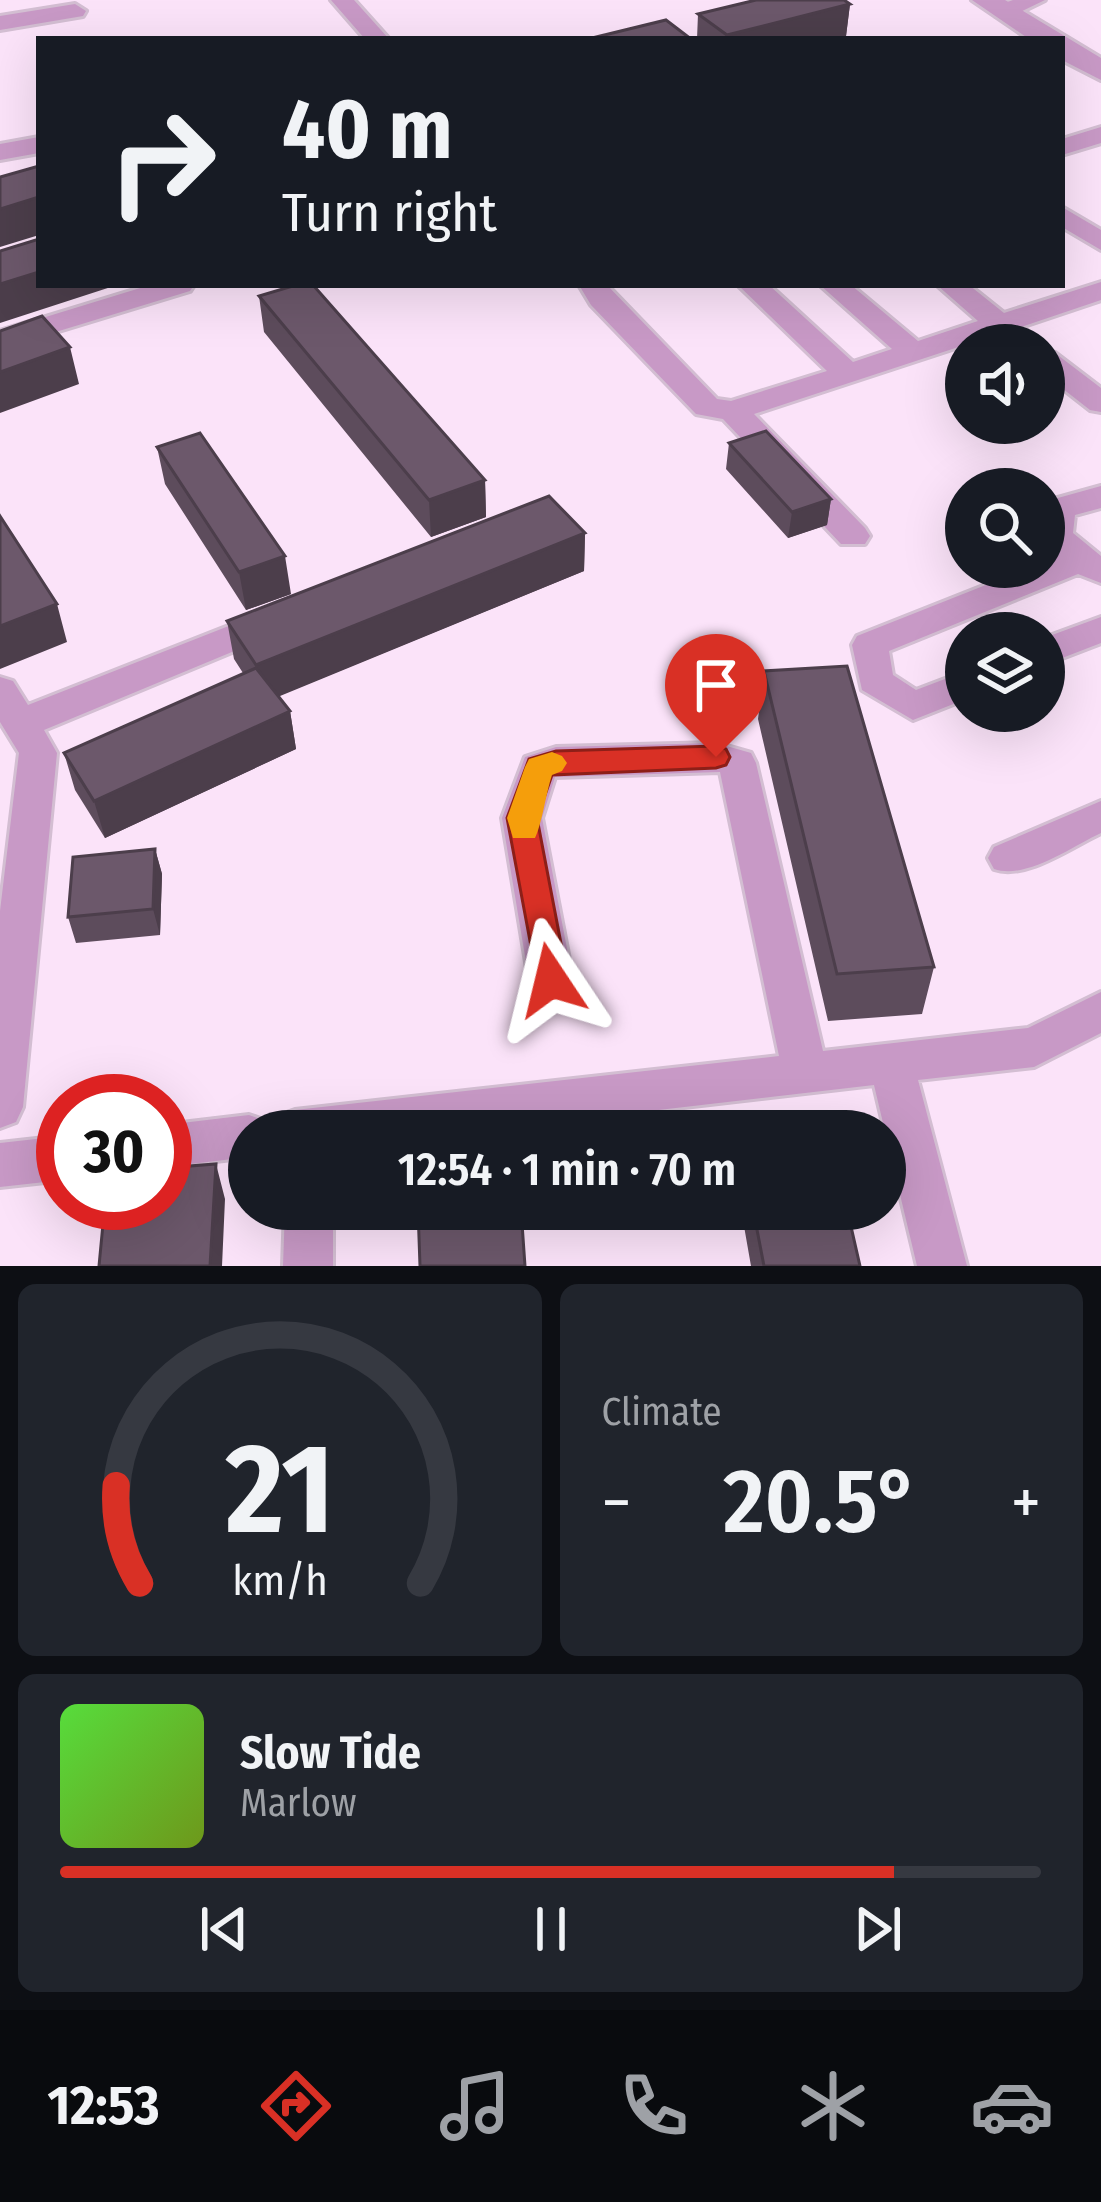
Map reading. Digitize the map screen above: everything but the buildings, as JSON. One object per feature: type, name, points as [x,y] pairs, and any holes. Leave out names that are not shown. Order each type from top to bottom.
[{"type":"street","points":[[342,0],[374,36]]},
{"type":"street","points":[[995,6],[1034,0]]},
{"type":"street","points":[[0,23],[72,5],[87,36]]},
{"type":"street","points":[[995,6],[1044,36]]},
{"type":"street","points":[[1065,49],[1101,71]]},
{"type":"street","points":[[1065,146],[1101,135]]},
{"type":"street","points":[[0,152],[36,146]]},
{"type":"street","points":[[1065,217],[1101,242]]},
{"type":"street","points":[[0,340],[169,288]]},
{"type":"street","points":[[595,288],[707,406],[733,411],[945,349]]},
{"type":"street","points":[[755,288],[849,375]]},
{"type":"street","points":[[838,288],[916,354]]},
{"type":"street","points":[[955,288],[999,324]]},
{"type":"street","points":[[1036,324],[1086,296]]},
{"type":"street","points":[[1065,375],[1101,403]]},
{"type":"street","points":[[733,411],[853,536]]},
{"type":"street","points":[[964,612],[1092,567],[1056,536],[1059,509],[1101,497]]},
{"type":"street","points":[[0,1107],[38,752],[10,707],[301,609]]},
{"type":"street","points":[[945,619],[870,645],[875,682],[913,706],[945,693]]},
{"type":"street","points":[[1065,644],[1101,629]]},
{"type":"street","points":[[551,980],[522,818],[539,767],[556,762],[716,757],[737,763],[805,1073]]},
{"type":"street","points":[[1008,858],[1101,816]]},
{"type":"street","points":[[480,1110],[1034,1047],[1101,1011]]},
{"type":"street","points":[[891,1064],[942,1266]]},
{"type":"street","points":[[192,1143],[228,1138]]},
{"type":"street","points":[[0,1165],[36,1160]]},
{"type":"street","points":[[308,1266],[309,1230]]},
{"type":"slow traffic","points":[[524,830],[522,818],[539,767],[552,763]]},
{"type":"route","points":[[551,980],[522,818],[539,767],[556,762],[716,757]]}]
